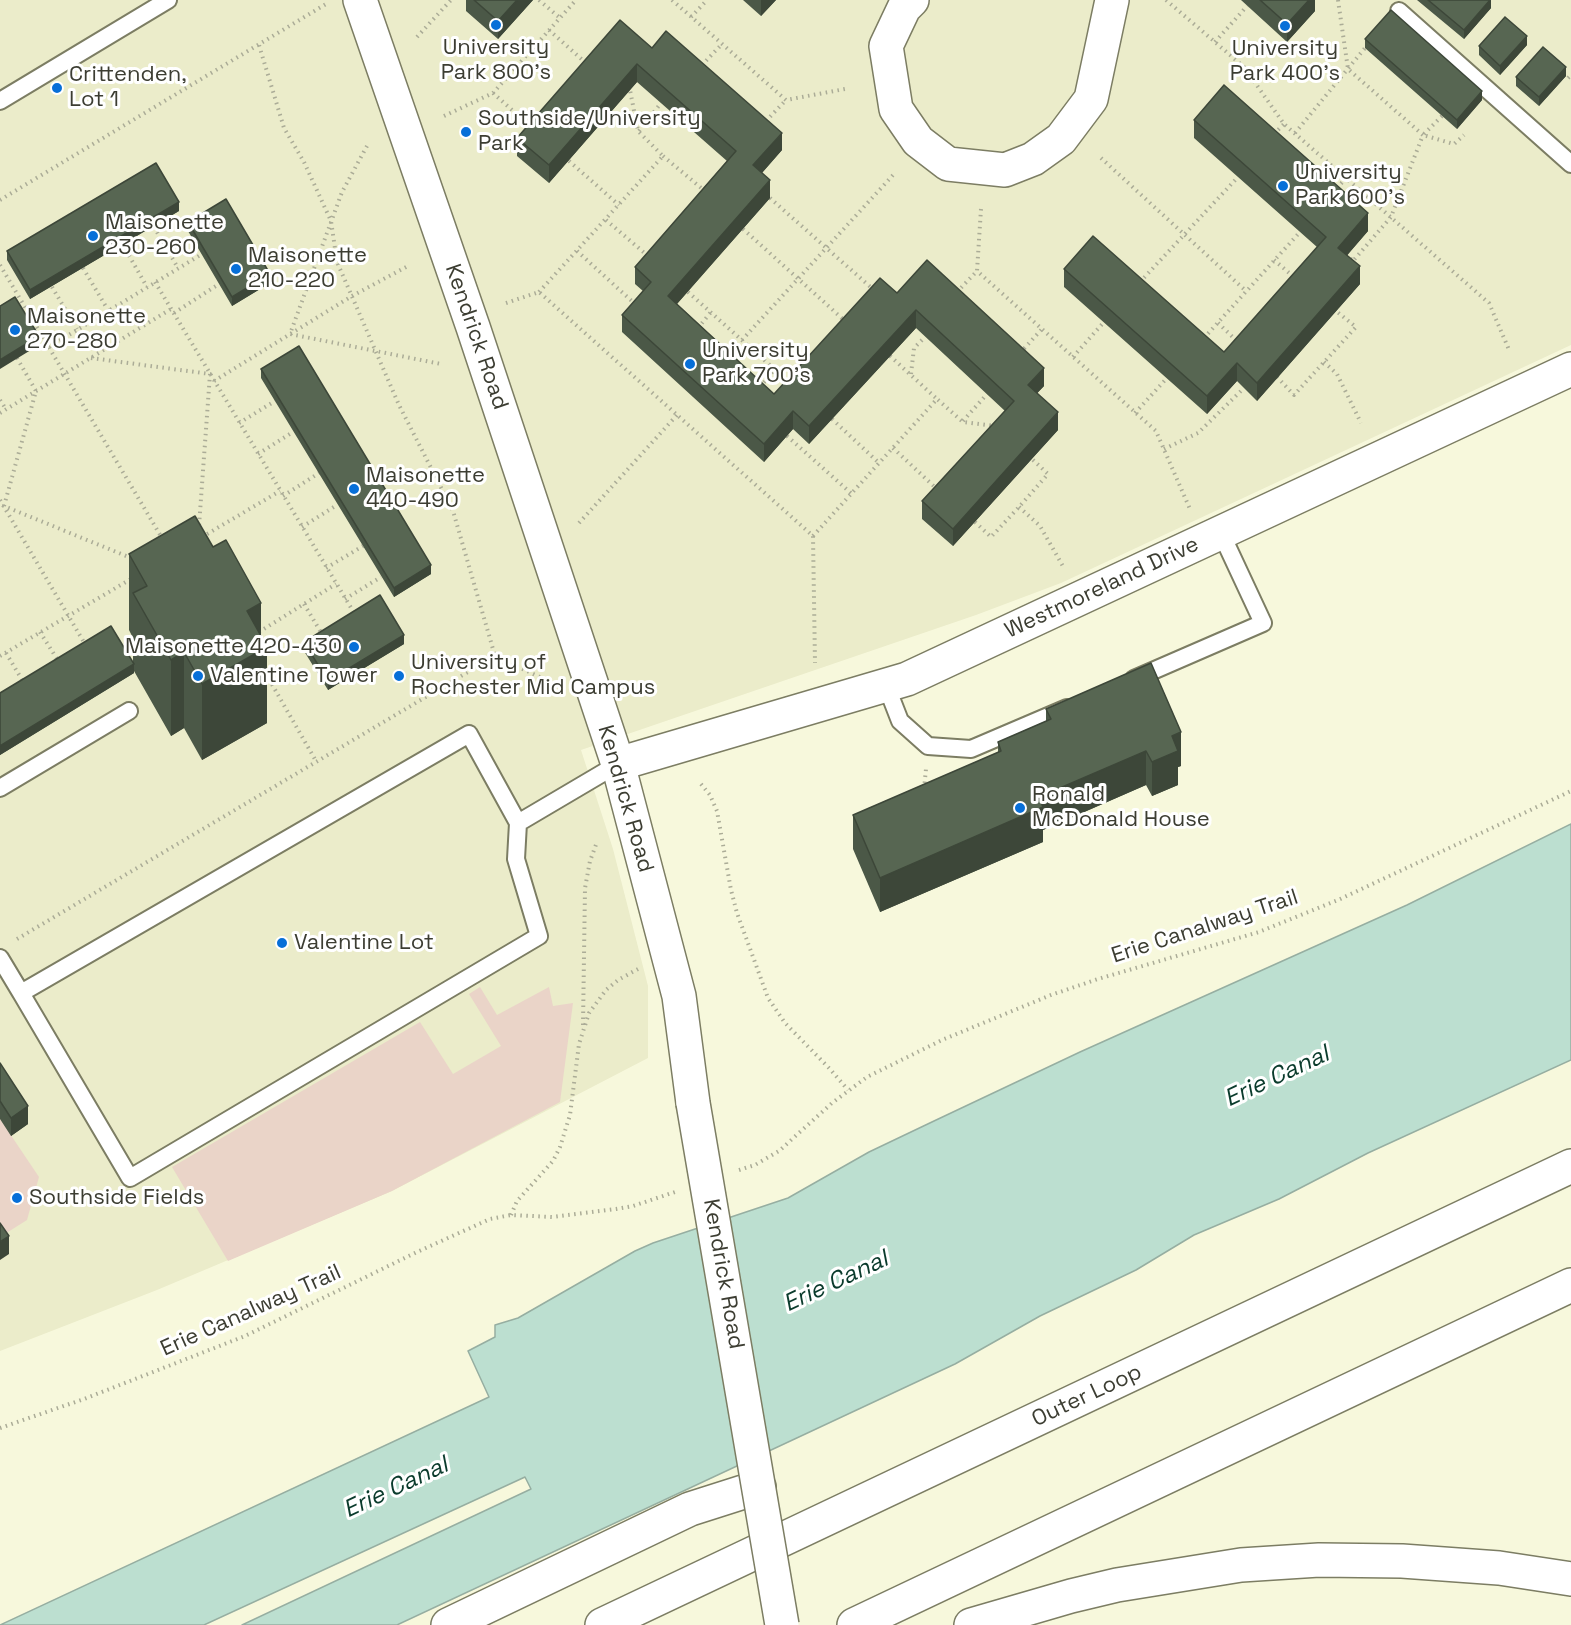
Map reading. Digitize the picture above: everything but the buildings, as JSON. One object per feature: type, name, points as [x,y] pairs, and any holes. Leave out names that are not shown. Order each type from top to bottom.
[{"type":"main road","name":"Kendrick Road","points":[[360,0],[473,327],[618,764],[670,960],[683,1017],[693,1103],[783,1625]]},
{"type":"main road","points":[[912,0],[904,8],[886,46],[896,109],[918,141],[948,164],[1005,170],[1033,159],[1060,139],[1091,99],[1112,0]]},
{"type":"main road","name":"Westmoreland Drive","points":[[618,764],[907,679],[1571,369]]},
{"type":"main road","name":"Outer Loop","points":[[602,1625],[1571,1166]]},
{"type":"main road","points":[[854,1625],[1571,1285]]},
{"type":"main road","points":[[448,1625],[690,1509],[759,1487]]},
{"type":"main road","points":[[971,1625],[1071,1596],[1241,1565],[1319,1560],[1402,1561],[1499,1568],[1571,1579]]},
{"type":"lane","points":[[0,101],[168,0]]},
{"type":"lane","points":[[1399,11],[1571,164]]},
{"type":"lane","points":[[1124,683],[1263,623],[1221,533]]},
{"type":"lane","points":[[886,685],[900,721],[928,746],[971,749],[1081,702]]},
{"type":"lane","points":[[0,788],[129,711]]},
{"type":"lane","points":[[0,958],[130,1178],[539,936],[516,859],[518,823],[469,734],[21,993]]},
{"type":"lane","points":[[518,823],[618,764]]},
{"type":"path","points":[[417,37],[451,0]]},
{"type":"path","points":[[539,0],[560,18]]},
{"type":"path","points":[[444,116],[493,93],[576,0]]},
{"type":"path","points":[[672,0],[786,100]]},
{"type":"path","points":[[691,17],[707,0]]},
{"type":"path","points":[[1166,0],[1244,67],[1284,124],[1489,303],[1510,352]]},
{"type":"path","points":[[1338,0],[1348,69],[1424,135],[1454,144],[1464,135]]},
{"type":"path","points":[[1215,42],[1247,6]]},
{"type":"path","points":[[0,200],[318,9]]},
{"type":"path","points":[[549,30],[593,69]]},
{"type":"path","points":[[701,66],[722,44]]},
{"type":"path","points":[[259,45],[284,128],[304,162],[331,221],[338,262],[352,296],[416,442],[453,511],[495,656],[544,679]]},
{"type":"path","points":[[1294,133],[1365,48]]},
{"type":"path","points":[[765,122],[786,100],[845,89]]},
{"type":"path","points":[[630,90],[638,131],[663,156],[711,196]]},
{"type":"path","points":[[493,93],[537,132]]},
{"type":"path","points":[[638,131],[661,103]]},
{"type":"path","points":[[1347,255],[1353,261],[1391,217],[1424,135],[1442,116]]},
{"type":"path","points":[[1267,141],[1284,124]]},
{"type":"path","points":[[290,334],[342,192],[367,146]]},
{"type":"path","points":[[506,303],[539,292],[663,156]]},
{"type":"path","points":[[1101,158],[1246,291]]},
{"type":"path","points":[[569,161],[619,205]]},
{"type":"path","points":[[742,340],[894,174]]},
{"type":"path","points":[[1133,289],[1238,177]]},
{"type":"path","points":[[1335,190],[1346,178]]},
{"type":"path","points":[[770,198],[880,296]]},
{"type":"path","points":[[950,299],[976,271],[981,209]]},
{"type":"path","points":[[606,220],[655,261]]},
{"type":"path","points":[[154,227],[178,268]]},
{"type":"path","points":[[743,229],[852,327]]},
{"type":"path","points":[[1197,346],[1300,232]]},
{"type":"path","points":[[123,244],[147,287]]},
{"type":"path","points":[[577,251],[642,311]]},
{"type":"path","points":[[48,347],[202,254]]},
{"type":"path","points":[[1274,260],[1301,283]]},
{"type":"path","points":[[0,266],[166,544]]},
{"type":"path","points":[[214,381],[352,296],[408,266]]},
{"type":"path","points":[[83,268],[108,310]]},
{"type":"path","points":[[976,271],[1156,431],[1190,509]]},
{"type":"path","points":[[155,282],[357,618]]},
{"type":"path","points":[[0,413],[219,284]]},
{"type":"path","points":[[52,287],[77,329]]},
{"type":"path","points":[[539,292],[813,536]]},
{"type":"path","points":[[688,292],[796,388]]},
{"type":"path","points":[[1277,377],[1294,395],[1356,327],[1336,310]]},
{"type":"path","points":[[691,336],[711,312]]},
{"type":"path","points":[[1073,357],[1104,322]]},
{"type":"path","points":[[1218,323],[1244,348]]},
{"type":"path","points":[[1015,359],[1042,329]]},
{"type":"path","points":[[290,334],[441,364]]},
{"type":"path","points":[[911,375],[914,348],[925,336]]},
{"type":"path","points":[[890,356],[963,422],[996,426]]},
{"type":"path","points":[[2,507],[36,391],[17,358]]},
{"type":"path","points":[[91,358],[210,374]]},
{"type":"path","points":[[1324,362],[1337,374],[1361,423]]},
{"type":"path","points":[[754,393],[775,369]]},
{"type":"path","points":[[210,374],[198,539],[280,491]]},
{"type":"path","points":[[1135,413],[1167,378]]},
{"type":"path","points":[[1164,449],[1198,434],[1244,388]]},
{"type":"path","points":[[963,422],[987,394]]},
{"type":"path","points":[[815,663],[813,536],[937,399]]},
{"type":"path","points":[[0,400],[6,409]]},
{"type":"path","points":[[239,423],[275,401]]},
{"type":"path","points":[[579,523],[677,415]]},
{"type":"path","points":[[832,419],[879,463]]},
{"type":"path","points":[[258,454],[293,432]]},
{"type":"path","points":[[787,436],[852,494]]},
{"type":"path","points":[[893,448],[944,496]]},
{"type":"path","points":[[975,522],[991,537],[1019,507],[1048,474],[1032,459]]},
{"type":"path","points":[[283,496],[319,473]]},
{"type":"path","points":[[0,500],[2,507],[88,649]]},
{"type":"path","points":[[302,527],[337,505]]},
{"type":"path","points":[[2,507],[141,562]]},
{"type":"path","points":[[1019,507],[1040,526],[1064,568]]},
{"type":"path","points":[[326,568],[363,546]]},
{"type":"path","points":[[345,599],[381,577]]},
{"type":"path","points":[[0,656],[133,578]]},
{"type":"path","points":[[255,634],[336,584]]},
{"type":"path","points":[[304,604],[324,638]]},
{"type":"path","points":[[40,632],[61,665]]},
{"type":"path","points":[[6,653],[26,686]]},
{"type":"path","points":[[10,943],[495,656]]},
{"type":"path","points":[[264,671],[316,761]]},
{"type":"path","points":[[924,790],[927,760]]},
{"type":"path","points":[[701,784],[710,795],[717,811],[736,913],[768,998],[785,1023],[848,1090]]},
{"type":"path","name":"Erie Canalway Trail","points":[[734,1172],[761,1162],[778,1151],[848,1090],[890,1064],[942,1040],[1041,999],[1098,979],[1259,932],[1338,900],[1571,791]]},
{"type":"path","points":[[512,1215],[518,1201],[553,1161],[561,1147],[570,1115],[583,1028],[585,888],[590,861],[597,842]]},
{"type":"path","points":[[583,1028],[597,1000],[618,980],[645,966],[670,960]]},
{"type":"path","name":"Erie Canalway Trail","points":[[0,1428],[84,1399],[245,1336],[480,1223],[502,1216],[552,1217],[616,1209],[641,1204],[681,1190]]},
{"type":"shaded area","name":"University of Rochester Mid Campus","points":[[0,0],[1571,0],[1571,345],[1061,583],[976,615],[581,750],[613,849],[648,986],[648,1058],[392,1191],[157,1290],[0,1351]]},
{"type":"shaded area","points":[[480,987],[497,1015],[549,987],[553,1006],[573,1003],[560,1102],[392,1191],[228,1261],[172,1167],[420,1022],[453,1074],[501,1046],[469,994]]},
{"type":"shaded area","name":"Southside Fields","points":[[0,1119],[39,1177],[27,1220],[0,1237]]},
{"type":"water","name":"Erie Canal","points":[[1571,824],[1571,1060],[1368,1153],[1279,1199],[1194,1235],[1136,1270],[1040,1316],[955,1364],[397,1625],[242,1625],[531,1489],[525,1477],[204,1625],[0,1625],[489,1397],[468,1351],[495,1337],[495,1325],[518,1318],[635,1251],[788,1198],[869,1152],[1080,1052],[1407,905]]},
{"type":"place","name":"University Park 800's","points":[[496,25]]},
{"type":"place","name":"University Park 400's","points":[[1285,26]]},
{"type":"place","name":"Crittenden, Lot 1","points":[[57,88]]},
{"type":"place","name":"Southside/University Park","points":[[466,132]]},
{"type":"place","name":"University Park 600's","points":[[1283,186]]},
{"type":"place","name":"Maisonette 230-260","points":[[93,236]]},
{"type":"place","name":"Maisonette 210-220","points":[[236,269]]},
{"type":"place","name":"Maisonette 270-280","points":[[15,330]]},
{"type":"place","name":"University Park 700's","points":[[690,364]]},
{"type":"place","name":"Maisonette 440-490","points":[[354,489]]},
{"type":"place","name":"Maisonette 420-430","points":[[354,647]]},
{"type":"place","name":"Valentine Tower","points":[[198,676]]},
{"type":"place","name":"University of Rochester Mid Campus","points":[[399,676]]},
{"type":"place","name":"Ronald McDonald House","points":[[1020,808]]},
{"type":"place","name":"Valentine Lot","points":[[282,943]]},
{"type":"place","name":"Southside Fields","points":[[17,1198]]}]
